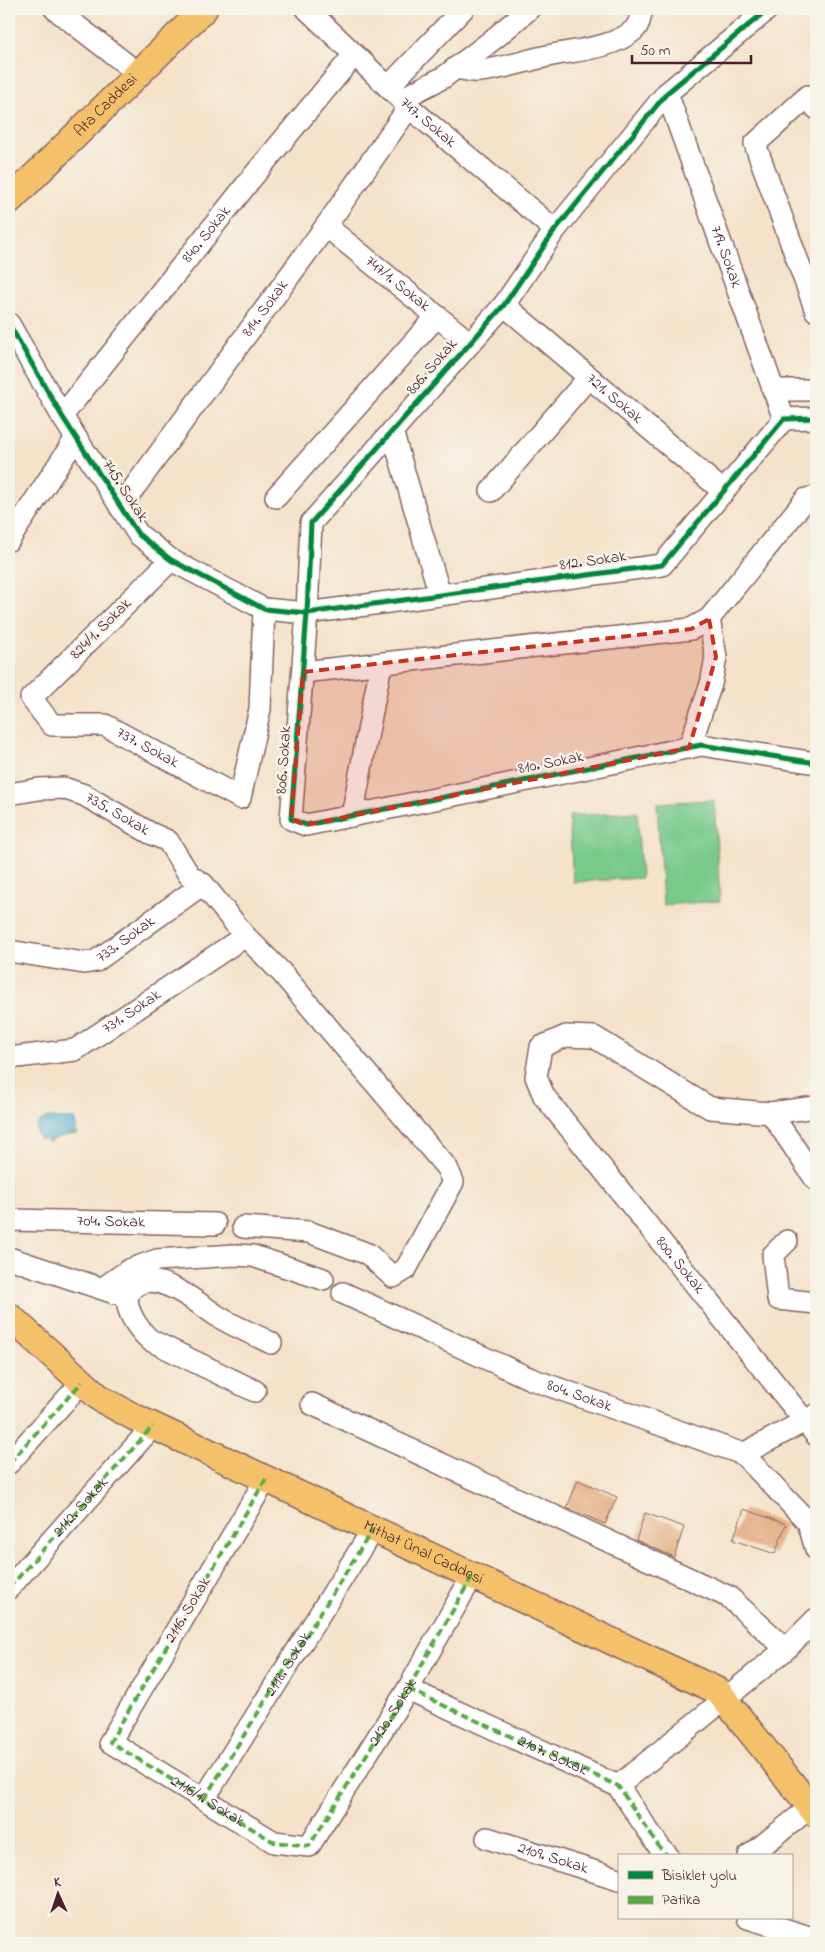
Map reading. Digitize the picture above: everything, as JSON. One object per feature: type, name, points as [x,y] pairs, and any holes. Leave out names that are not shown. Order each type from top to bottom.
[{"type":"main road","name":"Ata Caddesi","points":[[9,201],[204,9]]},
{"type":"main road","name":"Mithat Ünal Caddesi","points":[[9,1316],[101,1398],[153,1426],[718,1691],[814,1810]]},
{"type":"street","points":[[55,9],[139,74]]},
{"type":"street","name":"747. Sokak","points":[[307,9],[399,98],[555,230]]},
{"type":"street","name":"814. Sokak","points":[[120,507],[326,226],[399,98],[464,9]]},
{"type":"street","points":[[399,98],[444,77],[529,9]]},
{"type":"street","points":[[456,68],[476,72],[513,66],[566,51],[603,45],[632,31],[638,25],[640,9]]},
{"type":"street","name":"806. Sokak","points":[[291,820],[307,613],[311,523],[504,305],[555,230],[668,94],[768,9]]},
{"type":"street","name":"840. Sokak","points":[[62,416],[255,174],[354,55]]},
{"type":"street","name":"719. Sokak","points":[[668,94],[784,419]]},
{"type":"street","points":[[816,108],[808,96],[756,144],[816,311]]},
{"type":"street","name":"747/1. Sokak","points":[[326,226],[470,343]]},
{"type":"street","name":"721. Sokak","points":[[504,305],[724,492]]},
{"type":"street","points":[[276,497],[437,316]]},
{"type":"street","name":"745. Sokak","points":[[9,324],[62,416],[138,534],[171,560],[264,609],[307,613]]},
{"type":"street","points":[[491,491],[589,377]]},
{"type":"street","points":[[773,390],[816,390]]},
{"type":"street","points":[[784,419],[816,418]]},
{"type":"street","name":"812. Sokak","points":[[307,613],[662,565],[784,419]]},
{"type":"street","points":[[392,431],[440,595]]},
{"type":"street","points":[[9,540],[76,438]]},
{"type":"street","points":[[303,672],[691,629],[709,619],[806,499],[816,498]]},
{"type":"street","name":"824/1. Sokak","points":[[31,698],[171,560]]},
{"type":"street","name":"806. Sokak","points":[[240,798],[260,709],[264,609]]},
{"type":"street","points":[[689,748],[711,684],[716,657],[709,619]]},
{"type":"street","points":[[352,816],[381,664]]},
{"type":"street","name":"737. Sokak","points":[[31,698],[52,725],[105,725],[240,798]]},
{"type":"street","name":"810. Sokak","points":[[291,820],[306,825],[701,745],[816,763]]},
{"type":"street","name":"735. Sokak","points":[[9,794],[39,788],[63,788],[84,795],[150,833],[168,841],[189,875],[203,884],[245,936]]},
{"type":"street","name":"733. Sokak","points":[[9,951],[84,963],[96,961],[203,884]]},
{"type":"street","points":[[243,1227],[309,1232],[368,1254],[393,1277],[406,1269],[453,1182],[447,1168],[281,972],[245,936]]},
{"type":"street","name":"731. Sokak","points":[[9,1058],[75,1050],[245,936]]},
{"type":"street","name":"800. Sokak","points":[[771,1113],[710,1108],[594,1037],[566,1036],[541,1047],[536,1077],[544,1096],[813,1424]]},
{"type":"street","points":[[816,1107],[771,1113],[816,1180]]},
{"type":"street","name":"704. Sokak","points":[[9,1220],[215,1224]]},
{"type":"street","points":[[787,1241],[773,1255],[778,1298],[816,1303]]},
{"type":"street","points":[[103,1288],[129,1270],[157,1260],[235,1254],[253,1256],[322,1279]]},
{"type":"street","points":[[9,1258],[103,1288],[128,1298]]},
{"type":"street","points":[[255,1391],[150,1340],[133,1320],[128,1309],[128,1298],[138,1284],[156,1281],[187,1295],[219,1317],[271,1343]]},
{"type":"street","name":"804. Sokak","points":[[343,1293],[531,1379],[743,1454]]},
{"type":"street","points":[[11,1456],[82,1382]]},
{"type":"street","points":[[312,1404],[729,1597],[786,1649]]},
{"type":"street","points":[[813,1424],[743,1454],[808,1522],[816,1549]]},
{"type":"street","name":"2112. Sokak","points":[[9,1588],[153,1426]]},
{"type":"street","name":"2116. Sokak","points":[[110,1742],[266,1479]]},
{"type":"street","name":"2118. Sokak","points":[[204,1799],[373,1529]]},
{"type":"street","name":"2120. Sokak","points":[[309,1846],[408,1689],[473,1575]]},
{"type":"street","points":[[666,1854],[618,1786],[786,1649],[816,1619]]},
{"type":"street","name":"2107. Sokak","points":[[408,1689],[618,1786]]},
{"type":"street","name":"2116/1. Sokak","points":[[110,1742],[274,1842],[309,1846]]},
{"type":"street","points":[[752,1854],[814,1810]]},
{"type":"street","name":"2109. Sokak","points":[[486,1838],[618,1879]]},
{"type":"street","points":[[754,1920],[816,1939]]},
{"type":"highlighted area","points":[[709,619],[716,657],[689,748],[306,825],[291,819],[303,672],[691,629]]},
{"type":"green space","points":[[714,800],[720,901],[663,905],[657,803]]},
{"type":"green space","points":[[637,812],[641,878],[573,882],[569,816]]},
{"type":"water","points":[[46,1118],[75,1119],[77,1134],[59,1137],[49,1142],[40,1139],[36,1133],[36,1127],[39,1122]]},
{"type":"building","points":[[578,1480],[617,1497],[605,1524],[567,1508]]},
{"type":"building","points":[[744,1509],[786,1524],[775,1554],[733,1540]]},
{"type":"building","points":[[645,1513],[684,1527],[674,1557],[636,1540]]},
{"type":"marked path","points":[[9,1463],[82,1382]]},
{"type":"marked path","points":[[9,1588],[153,1426]]},
{"type":"marked path","points":[[266,1479],[110,1742],[274,1842],[309,1846],[408,1689],[473,1575]]},
{"type":"marked path","points":[[204,1799],[373,1529]]},
{"type":"marked path","points":[[408,1689],[618,1786],[666,1854]]},
{"type":"cycle path","points":[[768,9],[667,93],[555,230],[504,305],[311,523],[307,613],[291,819],[306,825],[701,745],[816,763]]},
{"type":"cycle path","points":[[9,324],[62,416],[138,534],[171,560],[264,609],[307,613],[662,565],[784,419],[816,418]]}]
